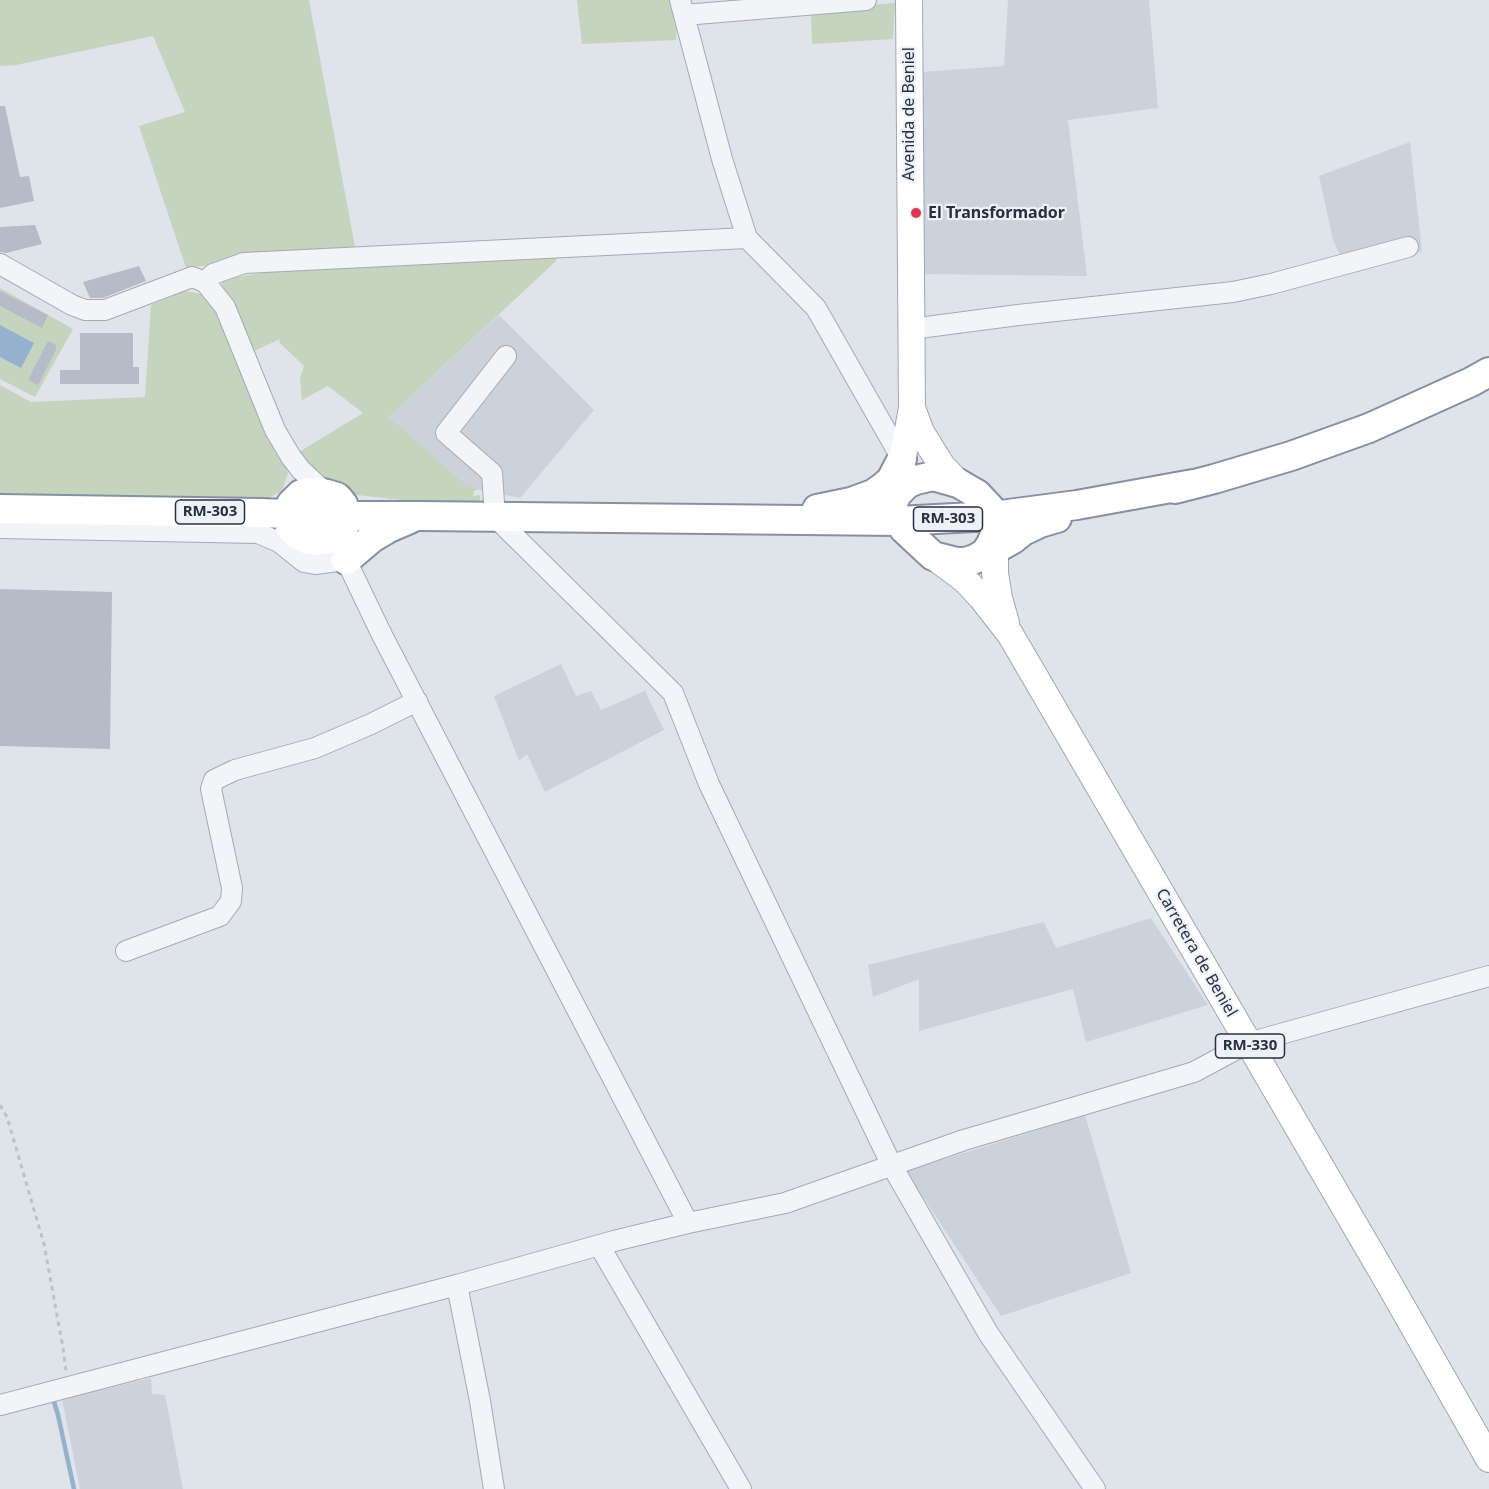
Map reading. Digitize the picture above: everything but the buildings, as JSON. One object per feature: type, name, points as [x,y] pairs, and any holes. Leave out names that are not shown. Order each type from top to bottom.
[{"type":"highway","points":[[701,520],[855,535],[894,543],[957,562],[1040,523],[1291,456],[1369,428],[1489,372]]},
{"type":"highway","points":[[701,520],[824,508],[940,477],[1009,497],[1039,498],[1072,497],[1193,484]]},
{"type":"highway","points":[[958,483],[977,494],[990,508],[994,545]]},
{"type":"highway","points":[[900,487],[904,529],[933,556]]},
{"type":"highway","name":"RM-303","points":[[900,487],[994,545]]},
{"type":"highway","name":"RM-303","points":[[0,509],[290,506],[420,516],[701,520]]},
{"type":"highway","points":[[346,561],[372,538],[401,522],[420,516]]},
{"type":"main road","name":"Avenida de Beniel","points":[[909,0],[912,408]]},
{"type":"main road","points":[[900,487],[912,408]]},
{"type":"main road","points":[[912,408],[921,432],[942,466],[958,483]]},
{"type":"main road","points":[[994,545],[999,598],[1010,634]]},
{"type":"main road","points":[[933,556],[965,580],[1010,634]]},
{"type":"main road","name":"Carretera de Beniel","points":[[1010,634],[1388,1282],[1489,1460]]},
{"type":"street","points":[[866,0],[682,7],[722,159],[747,238],[816,308],[900,487]]},
{"type":"street","points":[[205,282],[213,274],[244,263],[747,238]]},
{"type":"street","points":[[911,329],[1041,312],[1233,292],[1299,277],[1408,247]]},
{"type":"street","points":[[0,264],[85,310],[105,310],[192,277],[205,282],[225,307],[275,430],[290,506],[327,547],[346,561]]},
{"type":"street","points":[[506,356],[446,433],[492,473],[495,517],[673,693],[709,784],[892,1166],[988,1333],[1095,1489]]},
{"type":"street","points":[[290,506],[301,470],[339,508],[346,561],[688,1222]]},
{"type":"street","points":[[0,528],[258,533],[279,542],[304,562],[315,564],[346,561]]},
{"type":"street","points":[[126,951],[220,916],[231,901],[232,888],[211,789],[214,780],[235,770],[315,748],[417,701]]},
{"type":"street","points":[[0,1405],[688,1222],[786,1203],[964,1140],[1194,1072],[1248,1043],[1489,976]]},
{"type":"street","points":[[599,1245],[741,1489]]},
{"type":"street","points":[[457,1285],[480,1401],[494,1489]]},
{"type":"path","points":[[0,1105],[7,1118],[44,1244],[68,1387]]},
{"type":"shaded area","points":[[1008,0],[1149,0],[1158,108],[1068,120],[1087,276],[920,274],[922,72],[1004,66]]},
{"type":"shaded area","points":[[1410,142],[1422,251],[1348,272],[1333,240],[1319,176]]},
{"type":"shaded area","points":[[499,315],[594,410],[520,498],[467,487],[389,417]]},
{"type":"shaded area","points":[[561,664],[576,696],[591,691],[601,710],[645,691],[664,730],[545,792],[527,754],[519,761],[494,696]]},
{"type":"shaded area","points":[[1151,918],[1208,1005],[1086,1042],[1073,989],[919,1031],[919,979],[873,997],[868,965],[1044,922],[1056,948]]},
{"type":"shaded area","points":[[1085,1115],[1131,1273],[1001,1316],[906,1171]]},
{"type":"shaded area","points":[[151,1378],[152,1394],[165,1395],[183,1489],[80,1489],[62,1399]]},
{"type":"green space","points":[[0,0],[309,0],[355,247],[186,268],[139,126],[185,112],[153,36],[16,65],[0,66]]},
{"type":"green space","points":[[577,0],[672,0],[677,17],[676,40],[582,44]]},
{"type":"green space","points":[[895,3],[893,39],[812,44],[811,10]]},
{"type":"green space","points":[[554,255],[557,260],[389,417],[467,486],[480,489],[474,491],[473,496],[480,495],[480,500],[476,503],[410,501],[357,495],[325,479],[313,469],[299,452],[363,413],[328,386],[302,400],[300,378],[304,366],[279,342],[280,339],[252,352],[222,286],[222,282],[228,278],[268,272],[367,263]]},
{"type":"green space","points":[[0,288],[73,329],[35,397],[0,379]]},
{"type":"green space","points":[[185,291],[208,295],[216,305],[288,473],[282,491],[266,499],[182,501],[67,495],[0,496],[0,385],[31,402],[145,397],[151,305]]},
{"type":"water","points":[[0,325],[34,343],[21,368],[0,357]]},
{"type":"waterway","points":[[52,1395],[74,1489]]},
{"type":"place","name":"El Transformador","points":[[916,213]]}]
